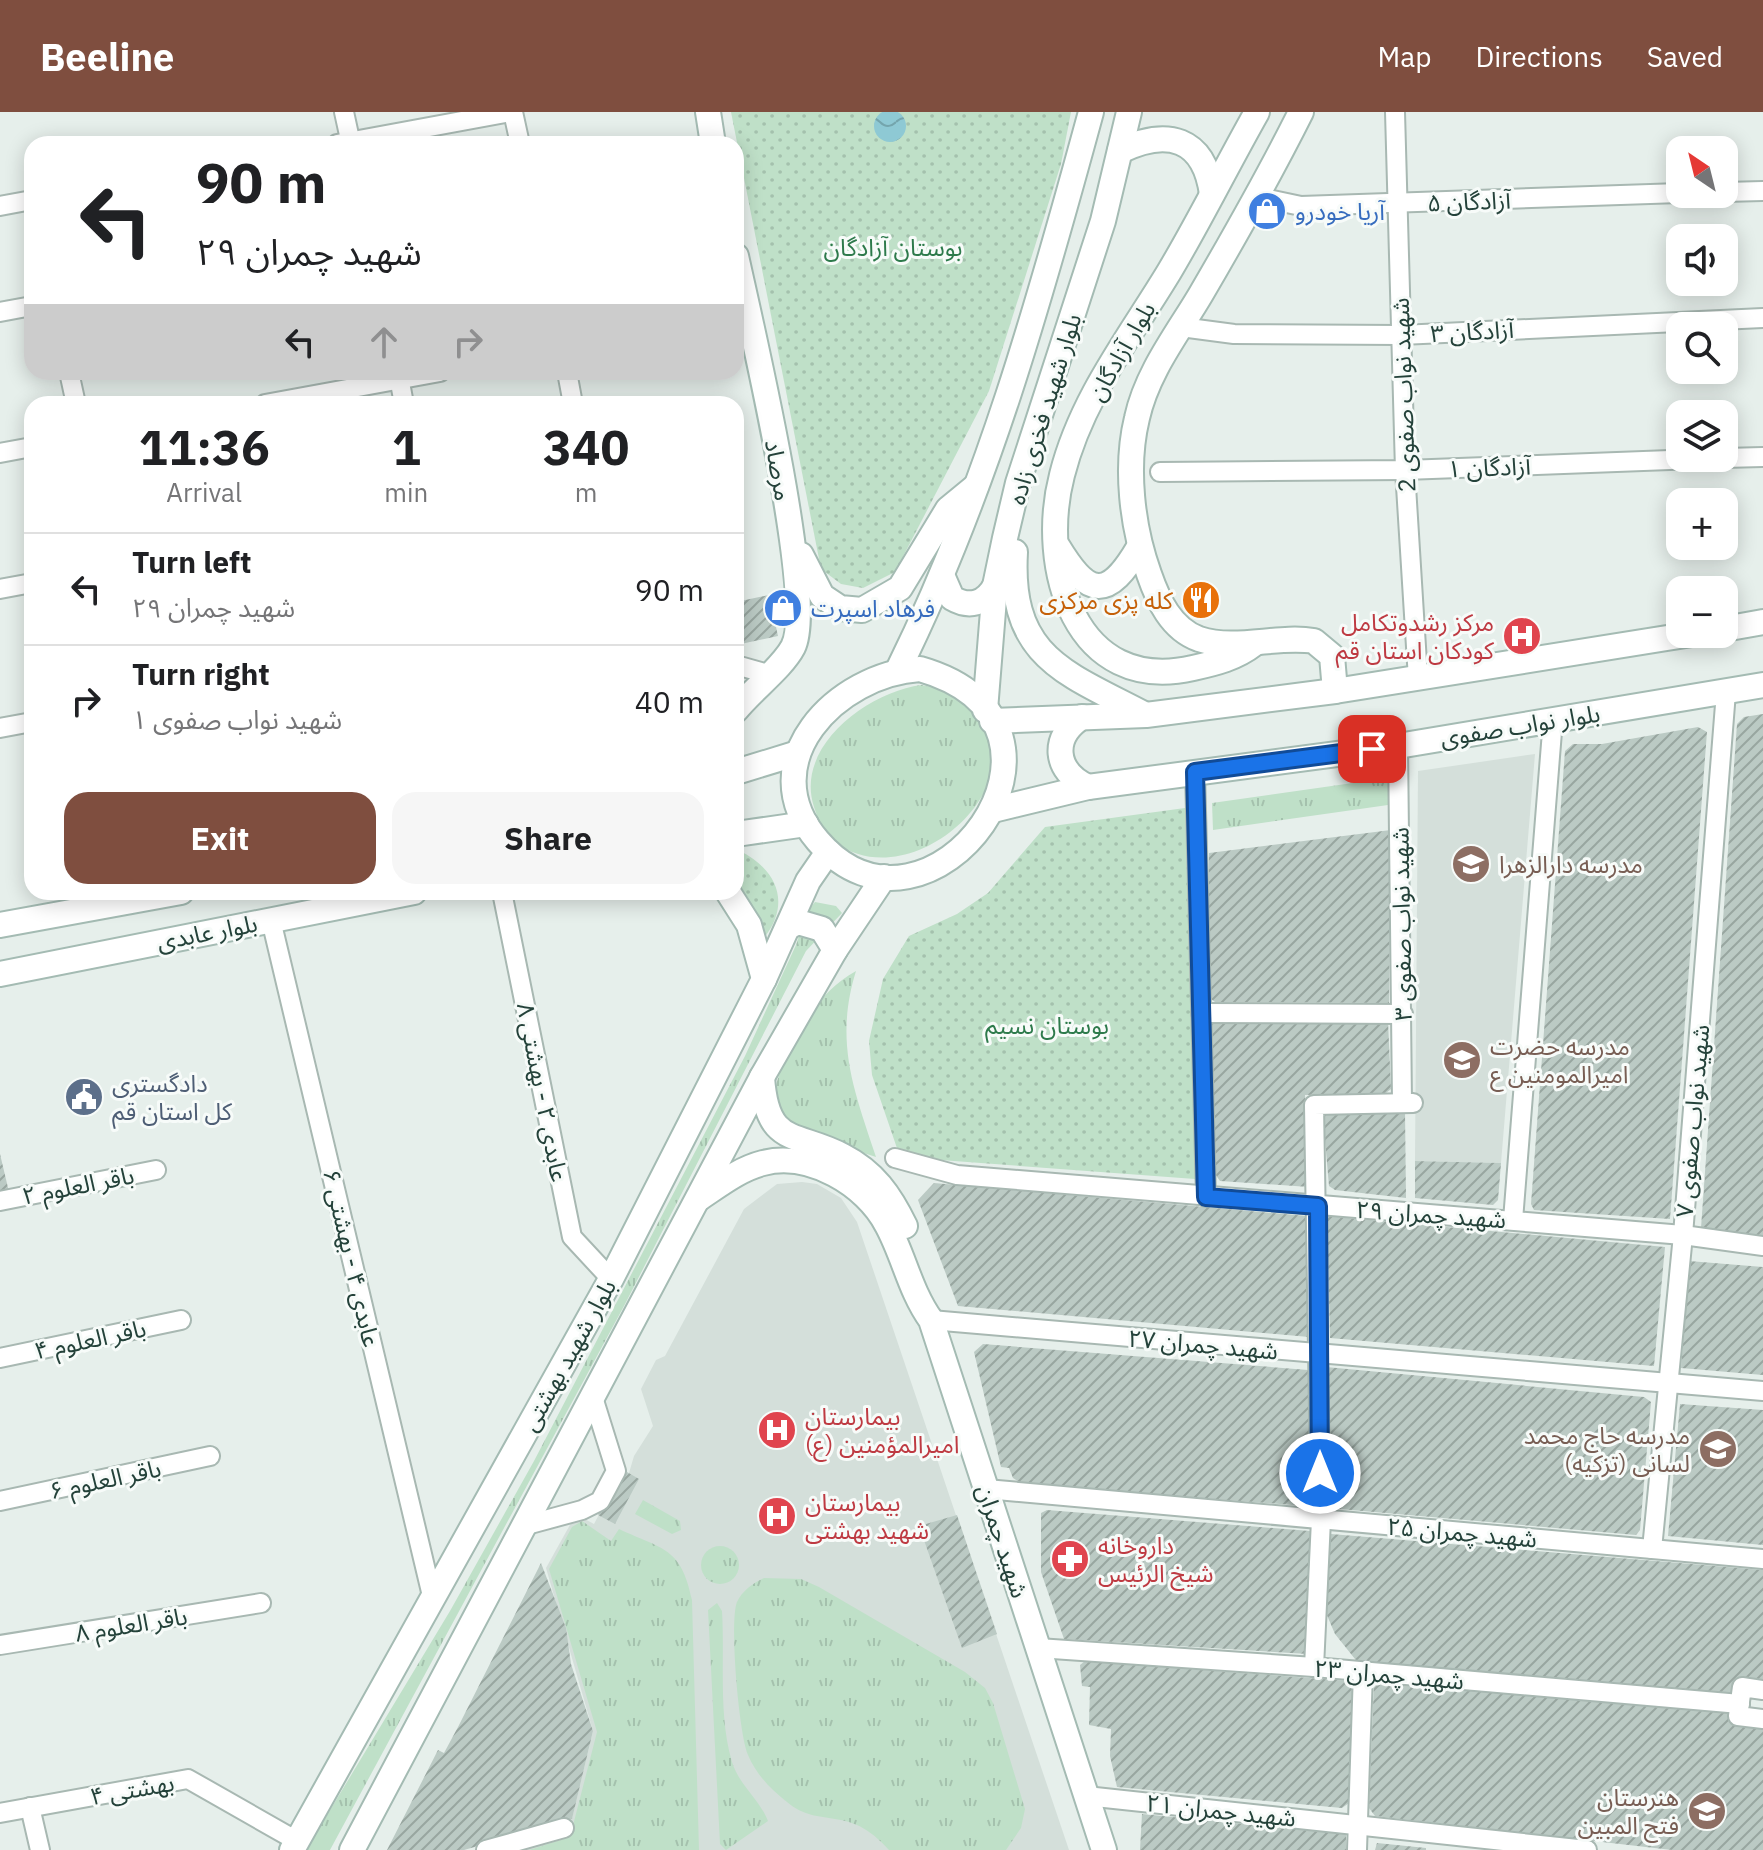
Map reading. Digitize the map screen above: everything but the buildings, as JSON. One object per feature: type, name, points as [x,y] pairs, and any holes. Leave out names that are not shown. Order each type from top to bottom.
[{"type":"main road","points":[[708,112],[712,136]]},
{"type":"main road","name":"بلوار شهید فخری زاده","points":[[898,670],[942,575],[978,485],[1026,350],[1091,112]]},
{"type":"main road","name":"بلوار شهید فخری زاده","points":[[988,716],[995,586],[1018,483],[1103,221],[1129,112]]},
{"type":"main road","name":"بلوار آزادگان","points":[[1254,644],[1219,663],[1176,672],[1139,668],[1111,656],[1082,633],[1065,601],[1058,577],[1057,545],[1061,476],[1095,388],[1169,272],[1257,112]]},
{"type":"main road","name":"بلوار آزادگان","points":[[1254,644],[1199,639],[1176,625],[1156,594],[1139,547],[1133,494],[1136,418],[1148,382],[1258,197],[1301,112]]},
{"type":"main road","points":[[1120,151],[1157,138],[1187,144],[1205,165],[1212,194]]},
{"type":"main road","name":"مرصاد","points":[[744,297],[790,531],[800,627],[793,648],[744,701]]},
{"type":"main road","points":[[1018,483],[1013,579],[1021,616],[1036,647],[1058,667],[1085,684],[1146,715]]},
{"type":"main road","points":[[790,531],[822,596],[840,608],[862,610],[900,588],[948,509],[978,485]]},
{"type":"main road","points":[[1057,545],[1076,575],[1087,585],[1102,587],[1113,583],[1123,573],[1139,547]]},
{"type":"main road","points":[[942,575],[946,592],[968,605],[985,600],[995,586]]},
{"type":"main road","points":[[1738,626],[1763,622]]},
{"type":"main road","points":[[988,716],[1146,715],[1418,679],[1666,638]]},
{"type":"main road","points":[[1254,644],[1302,639],[1324,646],[1332,656],[1335,691]]},
{"type":"main road","points":[[920,669],[939,674],[956,684],[988,716],[999,738],[1005,775],[993,810],[978,832],[943,862],[912,875],[884,877],[847,865],[828,852],[806,824],[794,787],[793,767],[798,753],[822,715],[847,694],[898,670],[920,669]]},
{"type":"main road","name":"بلوار نواب صفوی","points":[[993,810],[1088,787],[1398,746],[1763,685]]},
{"type":"main road","points":[[1082,717],[1069,725],[1061,739],[1059,754],[1064,769],[1074,780],[1088,787]]},
{"type":"main road","points":[[744,768],[798,753]]},
{"type":"main road","points":[[744,833],[806,824]]},
{"type":"main road","name":"بلوار شهید بهشتی","points":[[295,1845],[611,1279],[764,979],[808,881],[828,852]]},
{"type":"main road","name":"بلوار شهید بهشتی","points":[[352,1850],[694,1201],[835,950],[884,877]]},
{"type":"main road","name":"بلوار عابدی","points":[[0,925],[133,900]]},
{"type":"main road","name":"بلوار عابدی","points":[[0,974],[373,900]]},
{"type":"main road","points":[[733,900],[749,925],[764,979]]},
{"type":"main road","points":[[788,927],[798,922],[822,929],[835,950]]},
{"type":"main road","points":[[762,1077],[768,1112],[786,1135],[798,1142],[841,1155],[880,1183],[905,1224],[916,1251],[931,1300],[931,1320]]},
{"type":"main road","name":"شهید چمران","points":[[694,1201],[747,1168],[783,1161],[813,1166],[840,1176],[880,1211],[917,1301],[931,1320],[1104,1850]]},
{"type":"street","points":[[344,112],[346,136]]},
{"type":"street","points":[[372,136],[438,118],[512,112],[518,136]]},
{"type":"street","name":"شهید نواب صفوی 2","points":[[1395,112],[1405,470],[1418,679]]},
{"type":"street","points":[[1738,192],[1763,191]]},
{"type":"street","name":"آزادگان ۵","points":[[1258,197],[1301,206],[1666,193]]},
{"type":"street","points":[[0,206],[24,202]]},
{"type":"street","points":[[0,312],[24,308]]},
{"type":"street","name":"آزادگان ۳","points":[[1181,327],[1234,334],[1401,335],[1763,318]]},
{"type":"street","points":[[303,396],[379,380]]},
{"type":"street","points":[[0,453],[24,448]]},
{"type":"street","name":"آزادگان ۱","points":[[1738,458],[1763,457]]},
{"type":"street","name":"آزادگان ۱","points":[[1160,472],[1405,470],[1666,460]]},
{"type":"street","points":[[0,589],[24,584]]},
{"type":"street","points":[[744,667],[768,674]]},
{"type":"street","name":"شهید نواب صفوی ۷","points":[[1652,1549],[1683,1235],[1726,692]]},
{"type":"street","points":[[1513,1220],[1553,719]]},
{"type":"street","points":[[0,728],[24,724]]},
{"type":"street","name":"شهید نواب صفوی ۳","points":[[1318,1206],[1314,1105],[1407,1102],[1398,746]]},
{"type":"street","points":[[1195,772],[1206,1197]]},
{"type":"street","name":"عابدی ۲ - بهشتی ۸","points":[[504,900],[572,1237],[611,1279]]},
{"type":"street","name":"عابدی ۴ - بهشتی ۶","points":[[271,920],[432,1596]]},
{"type":"street","points":[[1201,1013],[1403,1014]]},
{"type":"street","name":"شهید چمران ۲۹","points":[[895,1158],[957,1175],[1513,1220],[1683,1235],[1763,1246]]},
{"type":"street","name":"باقر العلوم ۲","points":[[0,1201],[156,1170]]},
{"type":"street","points":[[1318,1206],[1320,1473]]},
{"type":"street","name":"باقر العلوم ۴","points":[[0,1358],[181,1320]]},
{"type":"street","name":"شهید چمران ۲۷","points":[[931,1320],[1763,1391]]},
{"type":"street","points":[[523,1526],[582,1510],[600,1501],[616,1471],[592,1394]]},
{"type":"street","name":"باقر العلوم ۶","points":[[0,1501],[210,1456]]},
{"type":"street","name":"شهید چمران ۲۵","points":[[986,1489],[1763,1559]]},
{"type":"street","points":[[1314,1667],[1321,1520]]},
{"type":"street","name":"باقر العلوم ۸","points":[[0,1645],[261,1603]]},
{"type":"street","name":"شهید چمران ۲۳","points":[[1038,1648],[1314,1667],[1740,1704],[1738,1716],[1763,1719]]},
{"type":"street","points":[[1357,1850],[1363,1672]]},
{"type":"street","points":[[1740,1704],[1742,1687],[1763,1690]]},
{"type":"street","name":"بهشتی ۴","points":[[0,1813],[188,1779],[295,1845]]},
{"type":"street","name":"شهید چمران ۲۱","points":[[1086,1796],[1587,1850]]},
{"type":"street","points":[[30,1807],[40,1850]]},
{"type":"street","points":[[486,1850],[564,1828]]},
{"type":"shaded area","points":[[1535,754],[1501,1163],[1415,1161],[1418,771]]},
{"type":"shaded area","name":"بیمارستان شهید بهشتی","points":[[777,1184],[817,1184],[841,1198],[857,1222],[1069,1850],[519,1850],[568,1835],[593,1731],[546,1568],[571,1523],[581,1517],[594,1524],[615,1484],[618,1485],[629,1473],[634,1456],[653,1426],[641,1389],[656,1360],[665,1356],[744,1209]]},
{"type":"green space","name":"بوستان آزادگان","points":[[731,112],[1071,112],[1061,164],[989,391],[895,572],[863,588],[841,584],[821,569],[744,178],[744,136],[736,136]]},
{"type":"green space","points":[[921,685],[956,695],[981,720],[993,753],[993,766],[986,789],[972,811],[954,829],[932,844],[907,854],[882,858],[858,854],[835,842],[820,821],[814,807],[811,785],[815,763],[825,743],[859,711],[880,698]]},
{"type":"green space","points":[[1388,778],[1388,805],[1213,830],[1212,803]]},
{"type":"green space","name":"بوستان نسیم","points":[[1185,808],[1195,1179],[900,1157],[872,1075],[869,1041],[883,979],[909,936],[957,914],[988,893],[1045,827]]},
{"type":"green space","points":[[744,853],[764,868],[776,889],[777,913],[764,938],[744,893]]},
{"type":"green space","points":[[815,902],[836,906],[842,913],[806,951],[624,1306],[330,1850],[306,1850],[450,1611],[534,1461],[745,1056],[796,945],[807,912]]},
{"type":"green space","points":[[856,971],[847,1021],[847,1043],[854,1087],[876,1157],[793,1130],[773,1097],[784,1061],[802,1025],[826,994]]},
{"type":"green space","points":[[643,1500],[680,1521],[681,1530],[672,1534],[635,1514]]},
{"type":"green space","points":[[582,1521],[611,1541],[619,1529],[668,1552],[688,1583],[692,1600],[699,1850],[529,1850],[570,1837],[597,1732],[549,1569],[572,1527]]},
{"type":"green space","points":[[720,1546],[733,1552],[739,1565],[733,1578],[720,1584],[707,1578],[701,1565],[707,1552]]},
{"type":"green space","points":[[764,1578],[801,1579],[819,1587],[965,1672],[985,1688],[993,1703],[1025,1809],[1021,1828],[1006,1850],[889,1850],[860,1827],[799,1810],[764,1781],[748,1755],[741,1725],[734,1631],[739,1598]]},
{"type":"green space","points":[[717,1603],[722,1611],[723,1706],[732,1762],[768,1821],[726,1850],[720,1844],[708,1610]]},
{"type":"water","points":[[890,110],[901,115],[906,126],[901,137],[890,142],[879,137],[874,126],[879,115]]},
{"type":"place","name":"آریا خودرو","points":[[1267,211]]},
{"type":"place","name":"کله پزی مرکزی","points":[[1201,600]]},
{"type":"place","name":"فرهاد اسپرت","points":[[783,608]]},
{"type":"place","name":"مرکز رشدوتکامل کودکان استان قم","points":[[1522,636]]},
{"type":"place","name":"مدرسه دارالزهرا","points":[[1471,864]]},
{"type":"place","name":"مدرسه حضرت امیرالمومنین ع","points":[[1462,1060]]},
{"type":"place","name":"دادگستری کل استان قم","points":[[84,1097]]},
{"type":"place","name":"بیمارستان امیرالمؤمنین (ع)","points":[[777,1430]]},
{"type":"place","name":"مدرسه حاج محمد لسانی (تزکیه)","points":[[1718,1449]]},
{"type":"place","name":"بیمارستان شهید بهشتی","points":[[777,1516]]},
{"type":"place","name":"داروخانه شیخ الرئیس","points":[[1070,1559]]},
{"type":"place","name":"هنرستان فتح المبین","points":[[1707,1811]]},
{"type":"route","points":[[1320,1473],[1318,1206],[1206,1197],[1195,772],[1372,749]]}]
